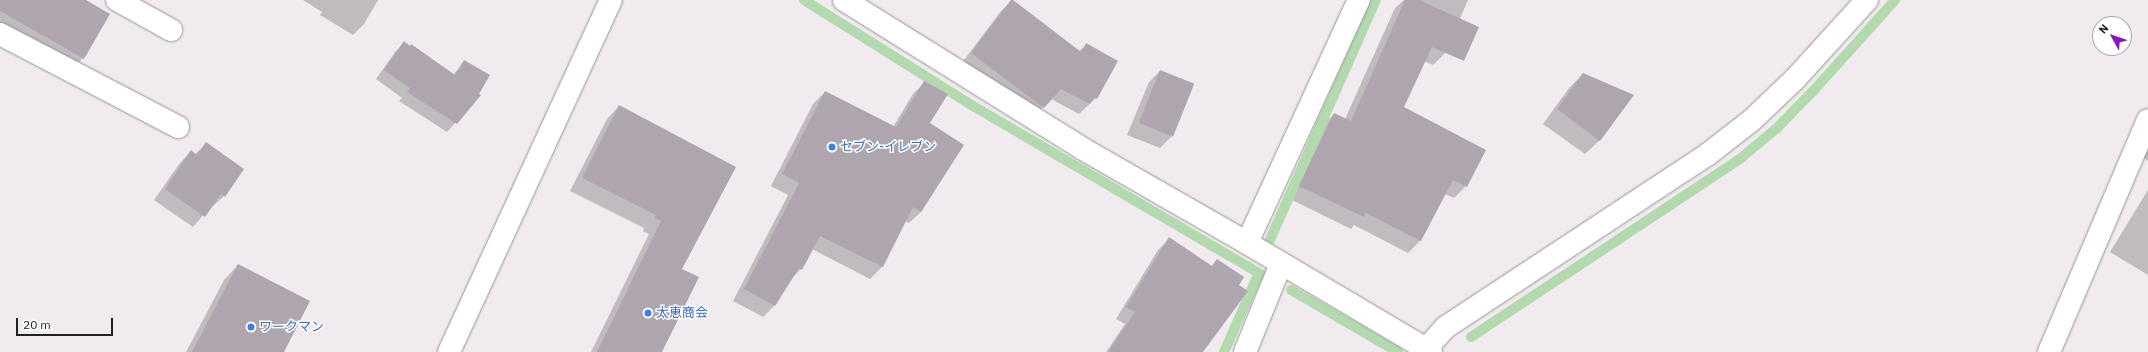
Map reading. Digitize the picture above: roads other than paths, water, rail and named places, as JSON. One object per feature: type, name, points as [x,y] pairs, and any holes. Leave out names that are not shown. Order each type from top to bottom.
[{"type":"street","points":[[117,0],[171,30]]},
{"type":"street","points":[[449,352],[611,0]]},
{"type":"street","points":[[844,0],[1083,149],[1247,242],[1281,264],[1428,351],[1446,327],[1707,155],[1752,120],[1795,79],[1868,0]]},
{"type":"street","points":[[1247,242],[1358,0]]},
{"type":"street","points":[[0,34],[178,127]]},
{"type":"street","points":[[2049,352],[2148,120]]},
{"type":"street","points":[[1245,352],[1281,264]]},
{"type":"waterway","points":[[804,0],[973,106],[1262,275]]},
{"type":"waterway","points":[[1270,240],[1376,0]]},
{"type":"waterway","points":[[1471,337],[1741,158],[1777,128],[1815,89],[1895,0]]},
{"type":"waterway","points":[[1224,352],[1259,273]]},
{"type":"waterway","points":[[1291,290],[1398,352]]},
{"type":"place","name":"セブン-イレブン","points":[[832,147]]},
{"type":"place","name":"太恵商会","points":[[648,313]]},
{"type":"place","name":"ワークマン","points":[[251,327]]}]
